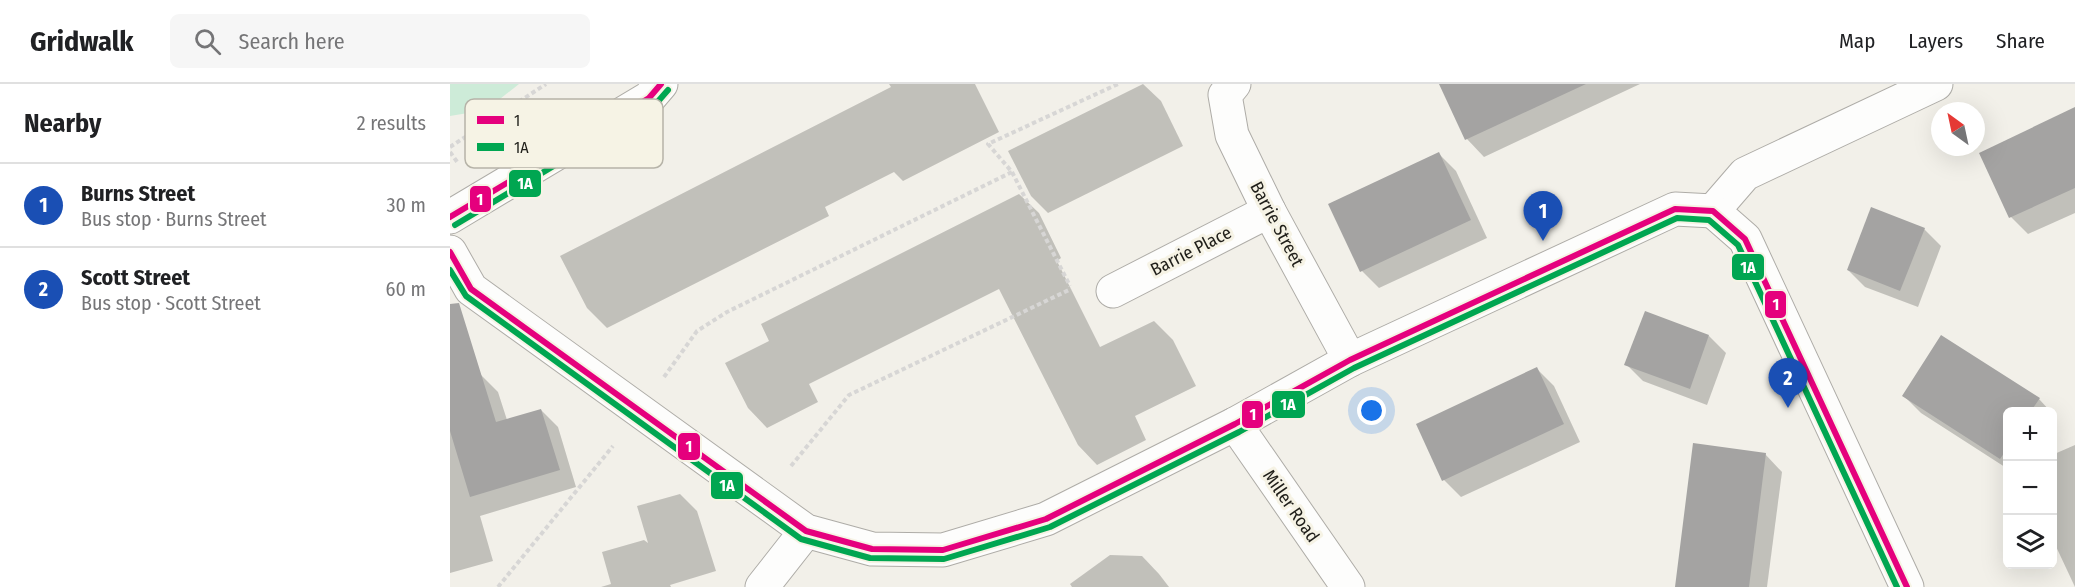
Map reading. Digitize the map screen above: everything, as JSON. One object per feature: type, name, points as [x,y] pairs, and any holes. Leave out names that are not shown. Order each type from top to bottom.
[{"type":"street","points":[[647,99],[661,84]]},
{"type":"street","name":"Barrie Street","points":[[1234,84],[1225,95],[1232,135],[1269,211],[1350,360]]},
{"type":"street","points":[[1713,211],[1745,174],[1936,84]]},
{"type":"street","points":[[450,217],[532,168]]},
{"type":"street","points":[[450,252],[471,289],[806,531],[872,549],[943,550],[1046,519],[1235,424],[1350,360],[1675,209],[1713,211],[1745,239],[1907,587]]},
{"type":"street","name":"Barrie Place","points":[[1113,291],[1269,211]]},
{"type":"street","name":"Miller Road","points":[[1235,424],[1348,587]]},
{"type":"street","points":[[762,587],[806,531]]},
{"type":"path","points":[[523,99],[546,84]]},
{"type":"path","points":[[1072,289],[1012,172],[988,144],[1118,84]]},
{"type":"path","points":[[450,147],[465,137]]},
{"type":"path","points":[[498,587],[640,412],[697,332],[727,312],[1012,172]]},
{"type":"path","points":[[763,500],[849,395],[1072,289],[1113,291]]},
{"type":"green space","points":[[450,84],[519,84],[500,99],[465,99],[465,114],[450,116]]},
{"type":"building","points":[[1439,84],[1586,84],[1465,140]]},
{"type":"building","points":[[2075,107],[2075,188],[2009,218],[1980,156],[1985,156],[1985,150]]},
{"type":"building","points":[[1439,152],[1471,220],[1360,272],[1328,204]]},
{"type":"building","points":[[1871,207],[1925,228],[1900,291],[1847,270]]},
{"type":"building","points":[[459,303],[496,422],[541,409],[560,470],[470,497],[450,431],[450,304]]},
{"type":"building","points":[[1645,311],[1709,335],[1690,389],[1624,365]]},
{"type":"building","points":[[1941,335],[2040,398],[2034,407],[2003,407],[2003,455],[2000,459],[1902,396]]},
{"type":"building","points":[[1537,367],[1564,424],[1442,481],[1416,424]]},
{"type":"building","points":[[1693,443],[1766,453],[1749,587],[1675,587]]},
{"type":"transit line","name":"1","points":[[647,99],[661,84]]},
{"type":"transit line","name":"1A","points":[[660,99],[668,90]]},
{"type":"transit line","name":"1","points":[[450,217],[532,168]]},
{"type":"transit line","name":"1A","points":[[455,225],[550,168]]},
{"type":"transit line","name":"1","points":[[450,252],[471,289],[806,531],[872,549],[943,550],[1046,519],[1235,424],[1350,360],[1675,209],[1713,211],[1745,239],[1907,587]]},
{"type":"transit line","name":"1A","points":[[450,270],[466,296],[801,539],[870,558],[944,559],[1050,527],[1239,432],[1354,368],[1677,218],[1709,220],[1738,245],[1897,587]]},
{"type":"place","name":"Burns Street","points":[[1543,241]]},
{"type":"place","name":"Scott Street","points":[[1788,408]]}]
